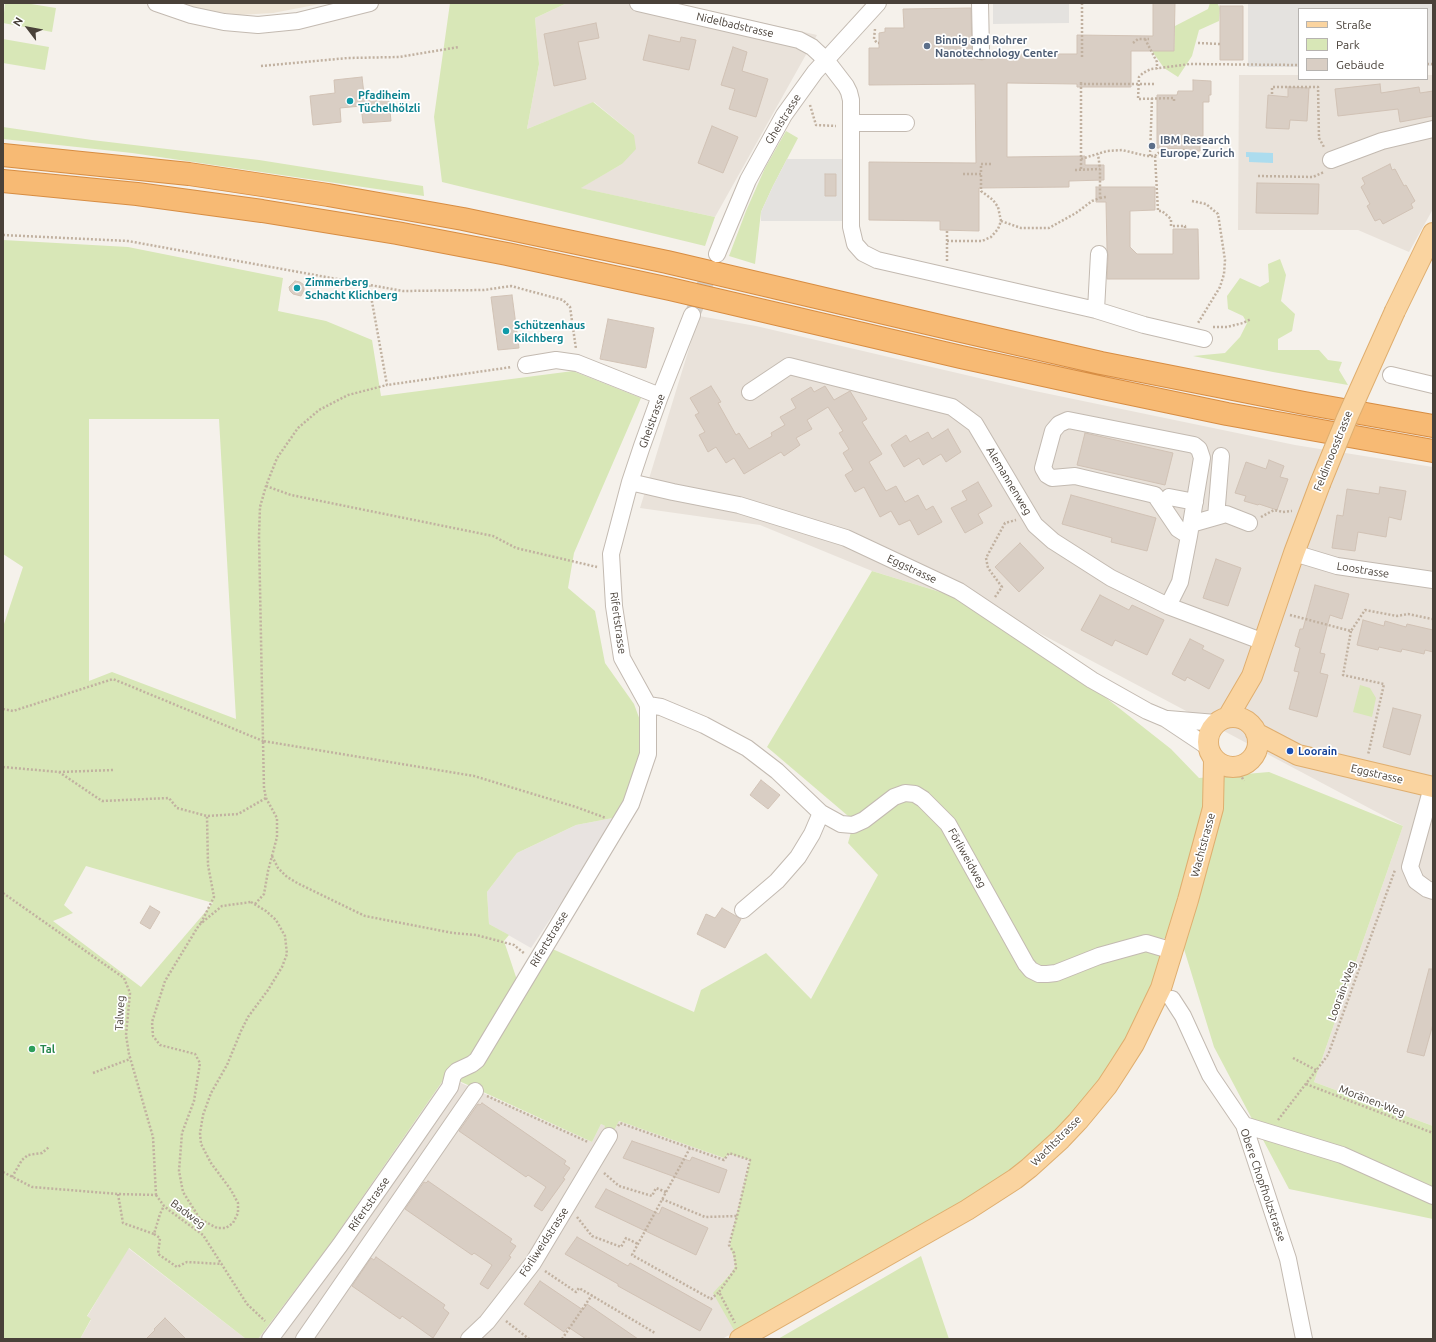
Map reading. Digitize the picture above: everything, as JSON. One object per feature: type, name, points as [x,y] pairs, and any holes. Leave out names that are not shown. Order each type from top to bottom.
[{"type":"highway","points":[[3,155],[189,174],[328,195],[463,219],[668,262],[949,329],[1101,363],[1280,399],[1433,426]]},
{"type":"highway","points":[[3,181],[83,188],[262,211],[397,233],[647,284],[953,356],[1118,391],[1265,421],[1433,451]]},
{"type":"main road","name":"Feldimoosstrasse","points":[[1222,720],[1252,676],[1294,553],[1320,484],[1347,418],[1395,311],[1433,233]]},
{"type":"main road","name":"Feldimoosstrasse","points":[[1252,676],[1253,728]]},
{"type":"main road","points":[[1240,718],[1253,728],[1258,746],[1253,758],[1248,762],[1240,774],[1224,766],[1211,753],[1208,737],[1210,732],[1222,720],[1240,718]]},
{"type":"main road","name":"Eggstrasse","points":[[1253,728],[1298,755]]},
{"type":"main road","name":"Wachtstrasse","points":[[741,1338],[967,1210],[1015,1179],[1050,1150],[1078,1121],[1107,1086],[1134,1044],[1161,988],[1173,951],[1213,808],[1211,753]]},
{"type":"main road","name":"Eggstrasse","points":[[1253,758],[1298,755],[1432,787]]},
{"type":"main road","name":"Wachtstrasse","points":[[1213,808],[1240,774]]},
{"type":"street","points":[[156,3],[191,15],[224,22],[258,25],[298,21],[370,3]]},
{"type":"street","name":"Nidelbadstrasse","points":[[638,3],[799,40],[812,47],[826,60],[849,92],[851,125],[852,226],[855,244],[863,253],[877,260],[947,276]]},
{"type":"street","name":"Gheistrasse","points":[[717,254],[748,180],[780,121],[804,85],[878,3]]},
{"type":"street","points":[[980,3],[981,50]]},
{"type":"street","points":[[851,125],[906,123]]},
{"type":"street","points":[[1330,160],[1382,140],[1433,129]]},
{"type":"street","points":[[1096,310],[1099,254]]},
{"type":"street","points":[[947,276],[1096,310],[1144,326],[1197,337]]},
{"type":"street","name":"Gheistrasse","points":[[630,482],[660,396],[692,315]]},
{"type":"street","points":[[526,365],[556,360],[577,363],[660,396]]},
{"type":"street","name":"Alemannenweg","points":[[750,392],[789,366],[952,407],[975,424],[1035,525],[1053,541],[1111,578],[1168,606],[1264,642]]},
{"type":"street","points":[[1391,375],[1433,385]]},
{"type":"street","points":[[1168,606],[1180,582],[1190,530],[1195,502],[1202,458],[1199,449],[1194,445],[1068,420],[1059,424],[1053,431],[1043,468],[1047,475],[1052,478],[1075,476],[1154,495],[1178,529],[1190,530],[1216,517],[1226,514],[1249,523]]},
{"type":"street","points":[[1216,517],[1221,456]]},
{"type":"street","name":"Eggstrasse","points":[[630,482],[739,505],[846,538],[959,591],[1092,680],[1147,711],[1166,719],[1211,753]]},
{"type":"street","name":"Rifertstrasse","points":[[273,1335],[340,1245],[412,1142],[450,1087],[453,1075],[476,1060],[500,1023],[535,962],[631,804],[648,754],[648,705],[622,658],[614,606],[611,554],[630,482]]},
{"type":"street","points":[[1169,497],[1195,502]]},
{"type":"street","name":"Loostrasse","points":[[1294,553],[1337,566],[1433,580]]},
{"type":"street","name":"Förliweidweg","points":[[648,705],[661,707],[704,725],[747,748],[777,771],[821,813],[841,824],[853,825],[864,820],[894,797],[905,793],[915,794],[923,799],[948,824],[1026,964],[1031,970],[1039,974],[1056,973],[1099,956],[1146,943],[1173,951]]},
{"type":"street","name":"Eggstrasse","points":[[1166,719],[1222,720]]},
{"type":"street","points":[[1432,787],[1410,867],[1416,881],[1427,889],[1433,891]]},
{"type":"street","points":[[743,910],[777,881],[798,857],[812,834],[821,813]]},
{"type":"street","name":"Obere Chopfholzstrasse","points":[[1172,999],[1183,1016],[1210,1075],[1244,1125],[1288,1259],[1304,1339]]},
{"type":"street","points":[[304,1339],[431,1154],[481,1094]]},
{"type":"street","points":[[1244,1125],[1342,1155],[1433,1196]]},
{"type":"street","name":"Förliweidstrasse","points":[[469,1339],[487,1322],[533,1263],[609,1136]]},
{"type":"street","points":[[412,1142],[431,1154]]},
{"type":"street","points":[[302,1296],[324,1310]]},
{"type":"path","points":[[1082,3],[1082,57]]},
{"type":"path","points":[[874,26],[874,39],[879,44]]},
{"type":"path","points":[[1133,43],[1138,40],[1149,39]]},
{"type":"path","points":[[1144,40],[1157,62],[1157,68]]},
{"type":"path","points":[[1198,43],[1220,44]]},
{"type":"path","points":[[261,66],[348,58],[399,57],[459,47]]},
{"type":"path","points":[[1174,102],[1174,98],[1138,99],[1139,77],[1151,69],[1190,64],[1298,65]]},
{"type":"path","points":[[1081,80],[1081,169]]},
{"type":"path","points":[[1081,84],[1155,84]]},
{"type":"path","points":[[804,85],[816,125],[851,125]]},
{"type":"path","points":[[1258,176],[1313,177],[1325,172],[1330,160],[1319,138],[1318,87],[1272,87],[1272,94]]},
{"type":"path","points":[[1150,156],[1152,98]]},
{"type":"path","points":[[1081,158],[1107,151],[1122,150],[1155,156],[1158,153],[1183,153],[1184,149]]},
{"type":"path","points":[[1098,154],[1100,169],[1100,198]]},
{"type":"path","points":[[1155,156],[1156,198],[1158,211],[1162,211],[1171,219],[1170,226],[1185,226],[1185,229]]},
{"type":"path","points":[[948,241],[982,241],[991,237],[998,230],[1001,221],[998,207],[993,200],[982,191],[981,164],[992,164]]},
{"type":"path","points":[[1074,170],[1100,169]]},
{"type":"path","points":[[964,174],[982,174]]},
{"type":"path","points":[[1001,221],[1021,228],[1049,228],[1076,213],[1092,201],[1106,197]]},
{"type":"path","points":[[1192,201],[1206,204],[1218,214],[1225,260],[1224,274],[1220,287],[1197,337]]},
{"type":"path","points":[[947,231],[947,276]]},
{"type":"path","points":[[3,235],[128,241],[403,291],[484,290],[511,286],[563,300],[570,307],[577,363]]},
{"type":"path","points":[[369,285],[387,385]]},
{"type":"path","points":[[1197,337],[1208,327],[1227,327],[1243,323],[1251,319]]},
{"type":"path","points":[[255,904],[264,894],[268,871],[277,837],[277,818],[266,798],[264,788],[260,508],[266,486],[277,458],[298,428],[319,410],[348,395],[387,385],[526,365]]},
{"type":"path","points":[[266,486],[291,495],[493,536],[516,548],[598,567]]},
{"type":"path","points":[[1249,523],[1274,510],[1283,512],[1295,510]]},
{"type":"path","points":[[986,608],[1002,587],[988,568],[986,558],[1005,523],[1018,519],[1029,513]]},
{"type":"path","points":[[1365,771],[1384,684],[1343,674],[1352,631],[1365,610],[1397,616],[1408,614],[1432,619]]},
{"type":"path","points":[[1274,612],[1352,631]]},
{"type":"path","points":[[3,709],[13,710],[113,679],[263,741],[474,776],[576,807],[620,823]]},
{"type":"path","points":[[3,767],[59,772],[114,770]]},
{"type":"path","points":[[59,772],[102,801],[169,798],[177,808],[207,816],[238,814],[266,798]]},
{"type":"path","points":[[199,926],[222,906],[251,902],[266,911],[276,920],[285,936],[287,954],[282,967],[241,1030],[211,1093],[203,1115],[200,1133],[201,1144],[238,1203],[238,1213],[233,1223],[226,1228],[218,1228],[200,1219],[184,1192],[179,1171],[182,1133],[194,1101],[200,1063],[195,1054],[160,1045],[153,1036],[152,1022],[165,981],[199,926],[214,897],[208,865],[207,816]]},
{"type":"path","points":[[272,856],[278,868],[287,877],[365,916],[453,933],[476,935],[514,945],[535,962]]},
{"type":"path","name":"Loorain-Weg","points":[[1269,1132],[1328,1055],[1396,867]]},
{"type":"path","name":"Talweg","points":[[3,893],[124,978],[130,992],[126,1035],[130,1059],[153,1138],[156,1195]]},
{"type":"path","points":[[1293,1058],[1316,1070]]},
{"type":"path","points":[[93,1073],[130,1059]]},
{"type":"path","name":"Moränen-Weg","points":[[1306,1084],[1433,1133]]},
{"type":"path","points":[[481,1094],[592,1144]]},
{"type":"path","points":[[635,1128],[724,1160],[730,1153],[750,1160],[737,1216],[728,1245],[734,1253],[736,1268],[719,1292],[711,1299],[632,1255],[690,1148]]},
{"type":"path","points":[[12,1177],[22,1160],[28,1156],[42,1153],[49,1147]]},
{"type":"path","points":[[593,1163],[619,1186],[652,1196],[656,1188],[666,1192]]},
{"type":"path","points":[[3,1172],[32,1187],[118,1194],[156,1195]]},
{"type":"path","points":[[118,1194],[123,1223],[154,1234],[160,1238],[158,1254],[177,1267],[187,1262],[222,1264]]},
{"type":"path","name":"Badweg","points":[[156,1195],[164,1206],[203,1234],[247,1304],[263,1320],[273,1335]]},
{"type":"path","points":[[662,1199],[705,1217],[737,1216]]},
{"type":"path","points":[[154,1234],[164,1206]]},
{"type":"path","points":[[567,1206],[592,1236],[621,1247],[626,1238],[638,1244]]},
{"type":"path","points":[[533,1263],[576,1292],[579,1288],[655,1333]]},
{"type":"path","points":[[719,1292],[741,1338]]},
{"type":"path","points":[[562,1339],[592,1295]]},
{"type":"path","points":[[494,1312],[529,1339]]},
{"type":"shaded area","points":[[182,3],[325,3],[273,13],[239,15],[203,10]]},
{"type":"shaded area","points":[[567,3],[676,3],[817,35],[715,217],[580,188],[622,164],[634,135],[594,102],[527,129],[539,64],[535,18]]},
{"type":"shaded area","points":[[993,3],[1069,3],[1069,23],[993,24]]},
{"type":"shaded area","points":[[1248,3],[1433,3],[1433,66],[1428,66],[1428,8],[1298,8],[1298,67],[1248,67]]},
{"type":"shaded area","points":[[1239,75],[1298,75],[1298,80],[1428,80],[1428,75],[1433,75],[1433,209],[1409,252],[1358,230],[1238,230]]},
{"type":"shaded area","points":[[787,159],[843,159],[843,221],[761,221],[761,212]]},
{"type":"shaded area","points":[[699,316],[756,326],[1030,390],[1295,445],[1433,467],[1433,1126],[1314,1082],[1403,826],[992,608],[872,571],[760,525],[640,508]]},
{"type":"shaded area","points":[[618,817],[531,948],[489,924],[487,892],[517,853],[576,825]]},
{"type":"shaded area","points":[[446,1076],[451,1076],[461,1083],[592,1142],[601,1124],[605,1126],[619,1121],[724,1158],[730,1154],[750,1160],[731,1237],[730,1247],[735,1266],[732,1272],[720,1285],[735,1332],[722,1339],[258,1339],[330,1244]]},
{"type":"shaded area","points":[[128,1248],[246,1339],[80,1339],[91,1320],[87,1317]]},
{"type":"green space","points":[[5,3],[25,3],[56,8],[52,32],[3,23]]},
{"type":"green space","points":[[450,3],[567,3],[535,18],[539,64],[527,129],[593,102],[634,135],[636,149],[622,164],[581,188],[715,217],[705,246],[442,182],[434,117]]},
{"type":"green space","points":[[1210,3],[1217,3],[1220,8],[1219,21],[1199,30],[1192,56],[1178,77],[1164,68],[1152,51],[1174,51],[1175,26],[1208,9]]},
{"type":"green space","points":[[3,39],[49,47],[45,70],[3,63]]},
{"type":"green space","points":[[3,127],[92,140],[259,160],[423,186],[424,196],[132,153],[3,139]]},
{"type":"green space","points":[[786,131],[798,138],[761,212],[755,264],[729,256],[746,211],[765,168]]},
{"type":"green space","points":[[3,240],[128,247],[283,278],[278,311],[326,321],[372,340],[381,396],[573,371],[641,398],[574,553],[568,588],[595,611],[605,663],[634,704],[641,723],[643,752],[618,817],[576,825],[517,853],[487,892],[489,924],[509,935],[504,941],[518,983],[482,1045],[446,1076],[330,1244],[258,1339],[246,1339],[129,1248],[87,1316],[91,1319],[80,1339],[3,1339],[3,627],[23,567],[3,554]],"holes":[[[89,419],[219,419],[236,719],[112,672],[89,681]],[[86,866],[213,903],[141,987],[53,921],[73,913],[64,905]]]},
{"type":"green space","points":[[1280,259],[1286,275],[1281,301],[1295,314],[1292,331],[1278,339],[1278,350],[1319,350],[1328,360],[1342,362],[1339,370],[1348,385],[1193,356],[1225,353],[1240,337],[1247,323],[1243,316],[1228,309],[1227,296],[1240,278],[1260,287],[1269,282],[1268,264]]},
{"type":"green space","points":[[872,571],[992,608],[1171,749],[1199,778],[1269,772],[1403,826],[1314,1082],[1433,1126],[1433,1219],[1289,1189],[1214,1047],[1180,936],[1161,939],[1161,960],[1132,1031],[1083,1104],[1019,1166],[894,1244],[735,1332],[713,1293],[732,1272],[735,1266],[730,1247],[731,1237],[750,1160],[730,1154],[724,1158],[619,1121],[612,1134],[604,1130],[605,1126],[601,1124],[592,1142],[457,1080],[548,947],[694,1012],[701,990],[766,953],[811,999],[878,875],[848,843],[854,821],[767,747]]},
{"type":"green space","points":[[1360,685],[1370,688],[1376,698],[1372,717],[1353,712]]},
{"type":"green space","points":[[921,1256],[949,1339],[778,1339]]},
{"type":"water","points":[[1246,152],[1273,153],[1273,163],[1249,162],[1249,157],[1246,157]]},
{"type":"building","points":[[1153,3],[1175,3],[1174,51],[1131,51],[1131,87],[1077,87],[1077,84],[1007,83],[1007,157],[1085,156],[1085,165],[1104,165],[1104,180],[1069,181],[1069,187],[979,188],[979,231],[940,230],[940,221],[869,220],[869,162],[976,163],[975,84],[869,85],[869,48],[879,48],[879,33],[885,32],[885,28],[904,28],[903,9],[971,8],[972,52],[976,59],[982,60],[986,59],[990,54],[1077,54],[1077,35],[1153,36]]},
{"type":"building","points":[[1220,6],[1243,6],[1243,60],[1220,60]]},
{"type":"building","points":[[596,23],[599,38],[578,42],[586,79],[554,86],[544,34]]},
{"type":"building","points":[[649,35],[680,42],[681,37],[696,40],[689,70],[643,60]]},
{"type":"building","points":[[733,47],[747,52],[742,71],[768,79],[756,117],[729,109],[735,89],[721,85]]},
{"type":"building","name":"Pfadiheim Tüchelhölzli","points":[[362,77],[364,94],[388,92],[391,121],[363,123],[361,106],[340,108],[341,122],[313,125],[310,96],[335,93],[334,80]]},
{"type":"building","points":[[1193,80],[1211,81],[1211,95],[1209,95],[1209,102],[1203,102],[1203,136],[1200,136],[1200,151],[1157,148],[1157,95],[1177,95],[1178,91],[1193,91]]},
{"type":"building","points":[[1380,84],[1381,93],[1419,87],[1420,93],[1433,91],[1433,116],[1400,122],[1398,109],[1338,116],[1335,89]]},
{"type":"building","points":[[1288,87],[1309,88],[1307,121],[1290,120],[1289,129],[1266,128],[1268,95],[1288,97]]},
{"type":"building","points":[[712,126],[738,137],[723,173],[698,163]]},
{"type":"building","points":[[1390,164],[1392,170],[1395,169],[1404,186],[1406,185],[1415,201],[1411,204],[1413,208],[1383,224],[1380,219],[1375,221],[1367,206],[1370,204],[1361,187],[1365,184],[1362,178]]},
{"type":"building","points":[[825,174],[836,174],[836,196],[825,196]]},
{"type":"building","points":[[1257,183],[1319,184],[1318,214],[1256,213]]},
{"type":"building","points":[[1096,187],[1155,187],[1155,210],[1130,211],[1130,247],[1137,254],[1173,254],[1173,229],[1198,229],[1199,279],[1107,279],[1108,255],[1106,202],[1096,202]]},
{"type":"building","name":"Zimmerberg Schacht Klichberg","points":[[295,281],[304,285],[304,290],[301,296],[293,294],[290,291],[289,287]]},
{"type":"building","name":"Schützenhaus Kilchberg","points":[[512,295],[519,348],[498,350],[491,297]]},
{"type":"building","points":[[608,319],[654,328],[646,368],[600,359]]},
{"type":"building","points":[[711,386],[721,402],[718,403],[736,435],[739,433],[749,449],[772,436],[771,433],[785,425],[780,417],[796,408],[791,399],[811,387],[814,392],[825,386],[834,400],[850,391],[867,419],[862,422],[882,454],[869,462],[886,491],[896,486],[905,502],[918,495],[926,510],[933,506],[942,522],[918,535],[910,520],[899,525],[891,511],[880,517],[864,487],[855,492],[845,475],[853,470],[843,453],[849,449],[839,433],[843,431],[828,407],[807,420],[812,429],[796,438],[800,445],[784,456],[781,452],[744,474],[734,458],[726,463],[716,447],[708,452],[699,435],[705,432],[695,415],[699,413],[690,398]]},
{"type":"building","points":[[948,429],[961,452],[946,462],[941,454],[923,465],[919,458],[904,467],[891,445],[906,435],[910,442],[928,432],[932,439]]},
{"type":"building","points":[[1085,433],[1173,453],[1165,485],[1077,465]]},
{"type":"building","points":[[1269,460],[1284,466],[1280,477],[1288,479],[1277,510],[1244,501],[1246,496],[1235,493],[1246,462],[1266,469]]},
{"type":"building","points":[[978,482],[992,506],[978,514],[983,523],[965,533],[951,508],[967,500],[962,491]]},
{"type":"building","points":[[1380,487],[1406,491],[1401,520],[1389,517],[1386,537],[1358,532],[1355,551],[1332,548],[1337,515],[1343,516],[1347,489],[1379,494]]},
{"type":"building","points":[[1071,495],[1156,518],[1147,551],[1111,542],[1112,538],[1062,524]]},
{"type":"building","points":[[1020,543],[1044,568],[1019,592],[995,567]]},
{"type":"building","points":[[1216,559],[1241,568],[1228,606],[1203,598]]},
{"type":"building","points":[[1315,585],[1349,594],[1342,619],[1330,615],[1320,653],[1325,654],[1320,673],[1328,675],[1317,717],[1289,709],[1299,672],[1294,671],[1300,648],[1295,646],[1300,629],[1303,629]]},
{"type":"building","points":[[1100,595],[1129,610],[1132,605],[1164,620],[1147,655],[1115,640],[1112,646],[1081,630]]},
{"type":"building","points":[[1363,620],[1384,626],[1385,621],[1406,627],[1407,624],[1433,630],[1433,652],[1425,650],[1424,654],[1402,649],[1401,652],[1379,647],[1378,650],[1357,645]]},
{"type":"building","points":[[1190,639],[1204,646],[1202,649],[1224,660],[1209,689],[1187,677],[1185,681],[1172,674]]},
{"type":"building","points":[[1393,708],[1421,715],[1410,755],[1383,747]]},
{"type":"building","points":[[761,780],[780,795],[768,809],[750,795]]},
{"type":"building","points":[[150,906],[160,912],[150,929],[140,923]]},
{"type":"building","points":[[722,908],[741,919],[725,948],[697,934],[706,914],[715,918]]},
{"type":"building","points":[[1429,969],[1433,969],[1433,1024],[1424,1056],[1407,1052]]},
{"type":"building","points":[[482,1103],[566,1161],[564,1164],[570,1168],[563,1178],[565,1179],[542,1211],[534,1206],[546,1187],[528,1175],[526,1177],[459,1131],[478,1104],[480,1105]]},
{"type":"building","points":[[632,1141],[690,1161],[692,1157],[727,1170],[719,1193],[623,1158]]},
{"type":"building","points":[[428,1181],[512,1239],[510,1242],[516,1246],[509,1256],[511,1257],[488,1289],[480,1284],[492,1265],[474,1253],[472,1255],[405,1209],[424,1182],[426,1183]]},
{"type":"building","points":[[606,1189],[659,1214],[662,1207],[708,1228],[696,1255],[595,1207]]},
{"type":"building","points":[[577,1237],[628,1266],[630,1263],[712,1309],[700,1331],[618,1286],[618,1284],[565,1254]]},
{"type":"building","points":[[376,1257],[445,1305],[443,1308],[449,1313],[433,1338],[402,1316],[400,1319],[352,1286],[371,1258],[374,1260]]},
{"type":"building","points":[[540,1281],[583,1310],[587,1304],[638,1339],[586,1339],[568,1327],[564,1332],[524,1304]]},
{"type":"building","points":[[165,1318],[186,1339],[146,1339]]},
{"type":"tunnel","points":[[692,315],[714,263]]},
{"type":"place","name":"Binnig and Rohrer Nanotechnology Center","points":[[927,46]]},
{"type":"place","name":"Pfadiheim Tüchelhölzli","points":[[350,101]]},
{"type":"place","name":"IBM Research Europe, Zurich","points":[[1152,146]]},
{"type":"place","name":"Zimmerberg Schacht Klichberg","points":[[297,288]]},
{"type":"place","name":"Schützenhaus Kilchberg","points":[[506,331]]},
{"type":"place","name":"Loorain","points":[[1290,751]]},
{"type":"place","name":"Tal","points":[[32,1049]]}]
